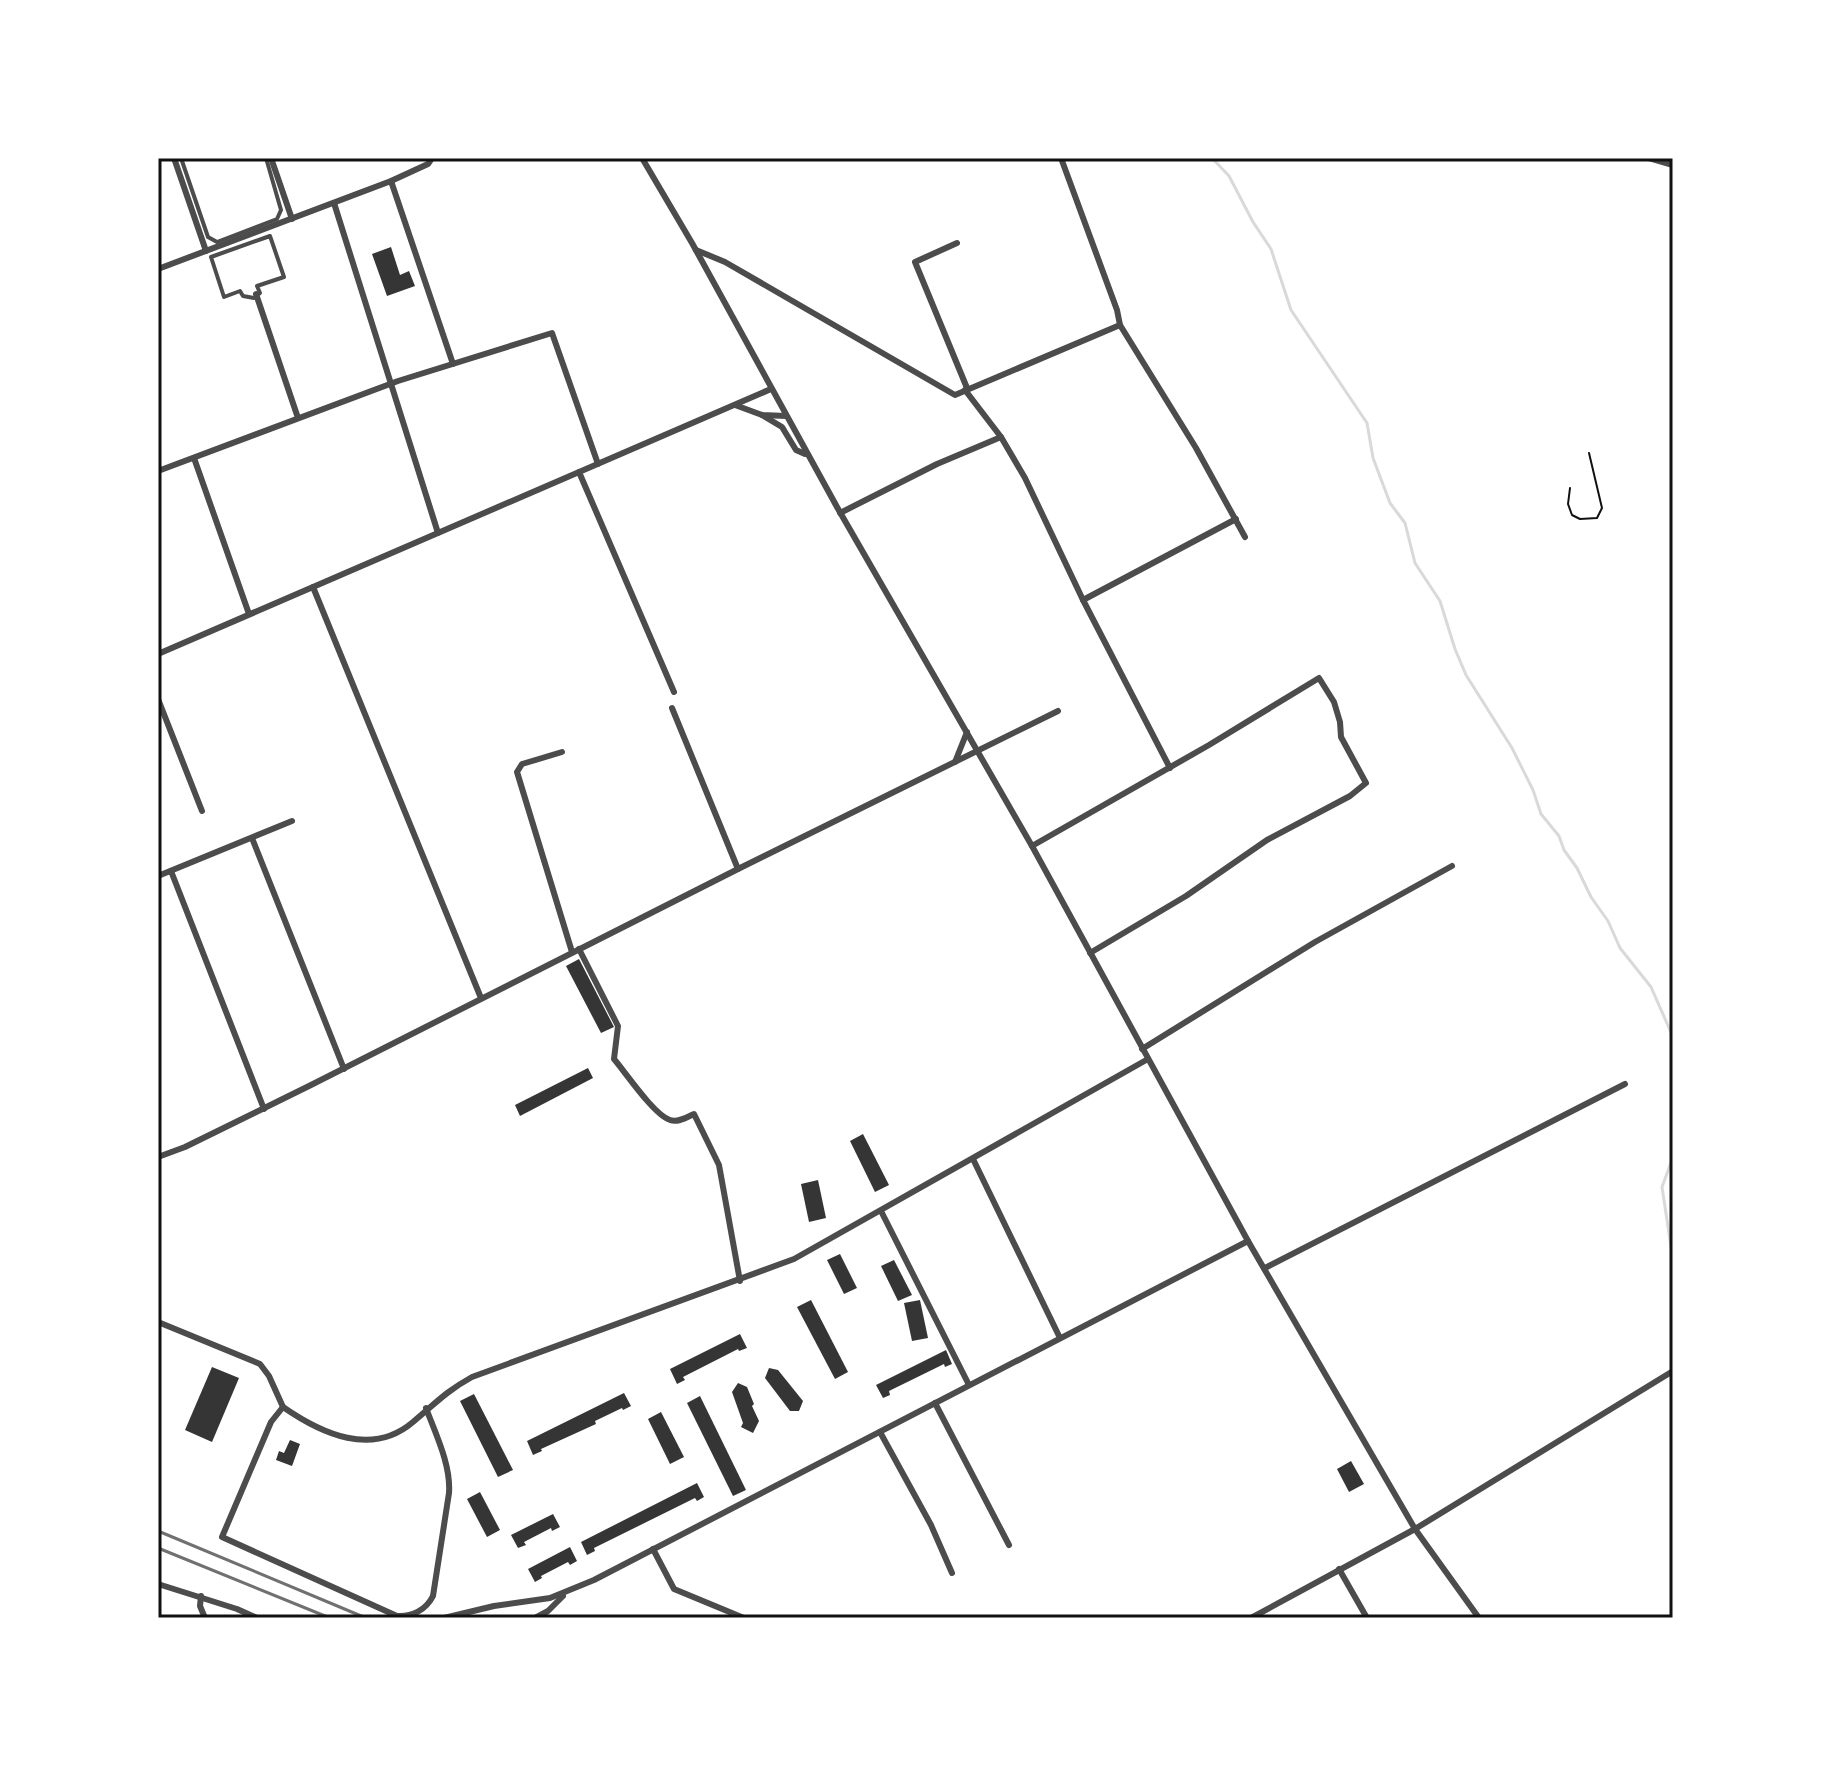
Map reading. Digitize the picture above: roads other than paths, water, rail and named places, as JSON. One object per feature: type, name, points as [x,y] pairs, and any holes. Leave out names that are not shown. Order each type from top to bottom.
[{"type":"street","points":[[174,158],[206,251]]},
{"type":"street","points":[[181,158],[208,237],[217,242],[277,219],[281,210],[269,158]]},
{"type":"street","points":[[269,158],[292,219]]},
{"type":"street","points":[[158,269],[391,181],[428,164],[432,158]]},
{"type":"street","points":[[642,158],[696,250],[807,455],[1032,846],[1248,1241],[1415,1529],[1479,1618]]},
{"type":"street","points":[[1061,158],[1120,325],[1196,448],[1245,537]]},
{"type":"street","points":[[1649,158],[1673,165]]},
{"type":"street","points":[[391,181],[453,364]]},
{"type":"street","points":[[334,203],[438,533]]},
{"type":"street","points":[[270,236],[284,277],[257,286],[260,293],[256,294],[249,299],[240,291],[224,297],[211,257],[270,236]]},
{"type":"street","points":[[957,243],[915,262],[966,389],[1001,437],[1042,510],[1083,600],[1170,768]]},
{"type":"street","points":[[696,250],[725,262],[941,389],[958,395],[1120,325]]},
{"type":"street","points":[[256,294],[298,418]]},
{"type":"street","points":[[158,471],[393,383],[552,333],[598,464]]},
{"type":"street","points":[[158,654],[771,389]]},
{"type":"street","points":[[735,405],[782,427],[796,450],[807,455]]},
{"type":"street","points":[[762,415],[786,416]]},
{"type":"street","points":[[840,513],[937,464],[1001,437]]},
{"type":"street","points":[[194,458],[249,614]]},
{"type":"street","points":[[579,472],[674,692]]},
{"type":"street","points":[[1083,600],[1236,519]]},
{"type":"street","points":[[313,587],[481,998]]},
{"type":"street","points":[[1032,846],[1319,678],[1334,702],[1341,737],[1366,783],[1350,796],[1267,840],[1186,896],[1090,953]]},
{"type":"street","points":[[158,699],[202,811]]},
{"type":"street","points":[[672,708],[738,869]]},
{"type":"street","points":[[158,1157],[264,1109],[1058,711]]},
{"type":"street","points":[[955,762],[967,732]]},
{"type":"street","points":[[562,752],[522,764],[517,772],[572,952]]},
{"type":"street","points":[[158,876],[292,821]]},
{"type":"street","points":[[252,838],[344,1069]]},
{"type":"street","points":[[1142,1049],[1315,942],[1452,866]]},
{"type":"street","points":[[171,871],[264,1109]]},
{"type":"street","points":[[579,949],[618,1026],[614,1059],[657,1111],[670,1121],[694,1114],[719,1165],[740,1281]]},
{"type":"street","points":[[158,1322],[260,1364],[283,1407],[301,1419],[349,1439],[371,1441],[397,1433],[446,1391],[482,1373],[794,1259],[1148,1059]]},
{"type":"street","points":[[1265,1268],[1625,1084]]},
{"type":"street","points":[[973,1159],[1060,1338]]},
{"type":"street","points":[[881,1211],[969,1385]]},
{"type":"street","points":[[444,1618],[566,1593],[1248,1241]]},
{"type":"street","points":[[1255,1617],[1415,1529],[1673,1371]]},
{"type":"street","points":[[935,1403],[1009,1545]]},
{"type":"street","points":[[283,1407],[271,1422],[222,1537],[397,1616],[406,1616],[422,1609],[433,1596],[449,1493],[447,1466],[426,1408]]},
{"type":"street","points":[[880,1432],[931,1525],[952,1573]]},
{"type":"street","points":[[653,1549],[674,1589],[744,1618]]},
{"type":"street","points":[[1339,1569],[1367,1618]]},
{"type":"street","points":[[158,1584],[201,1596],[257,1618]]},
{"type":"street","points":[[535,1618],[548,1611],[566,1593]]},
{"type":"street","points":[[201,1596],[200,1606],[205,1618]]},
{"type":"waterway","points":[[1212,158],[1229,176],[1271,249],[1291,310],[1367,423],[1373,458],[1390,503],[1405,523],[1415,563],[1440,601],[1466,675],[1512,748],[1541,814],[1559,836],[1620,948],[1651,987],[1673,1037]]},
{"type":"waterway","points":[[1673,1157],[1662,1187],[1673,1260]]},
{"type":"railway","points":[[158,1531],[366,1618]]},
{"type":"railway","points":[[158,1548],[330,1618]]}]
